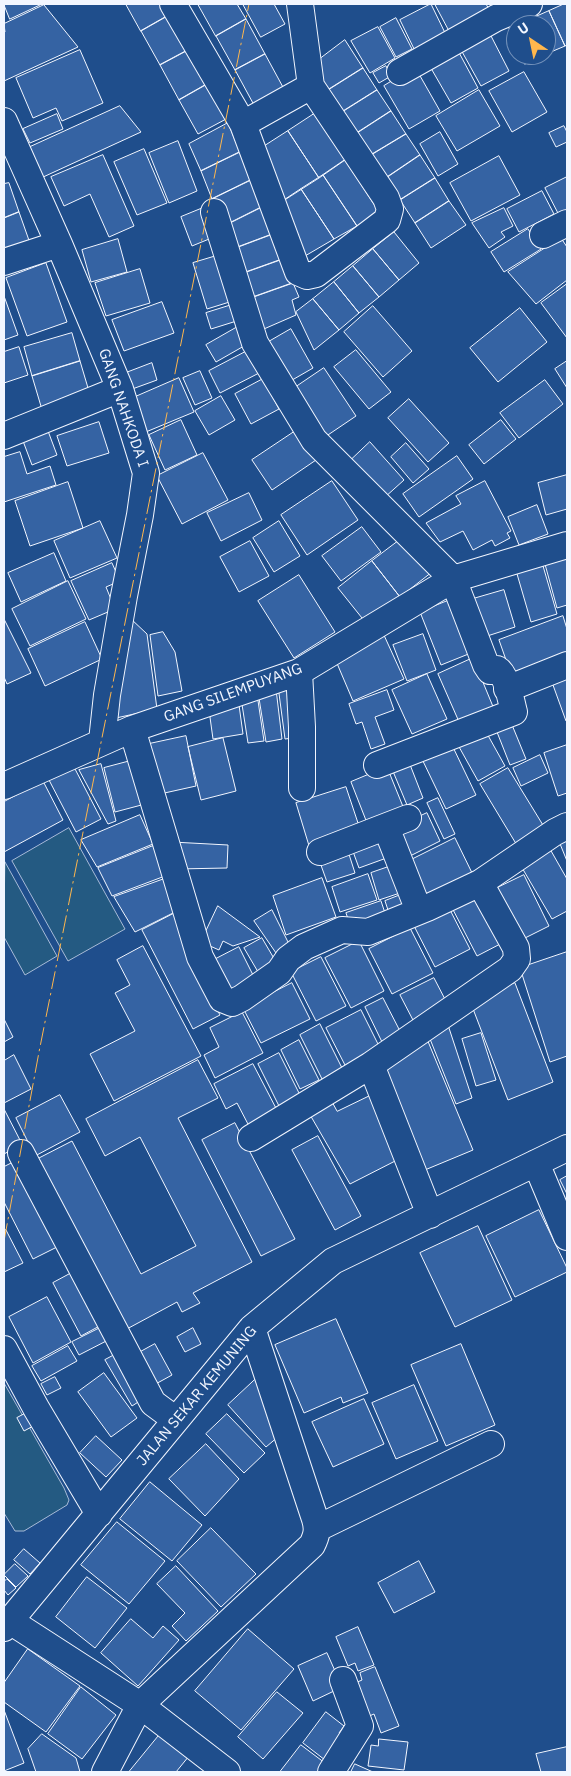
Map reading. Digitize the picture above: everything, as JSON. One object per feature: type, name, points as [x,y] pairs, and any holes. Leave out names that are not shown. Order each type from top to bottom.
[{"type":"street","points":[[173,4],[243,124],[298,272],[306,276],[316,274],[387,220],[390,209],[386,198],[311,86],[300,4]]},
{"type":"street","points":[[400,72],[496,18],[529,4]]},
{"type":"street","points":[[243,124],[311,86]]},
{"type":"street","name":"GANG NAHKODA I","points":[[4,121],[120,389],[146,473],[107,695],[102,741]]},
{"type":"street","points":[[214,212],[255,343],[314,440],[453,579],[486,666],[490,671],[497,669],[501,672],[514,712],[377,765]]},
{"type":"street","points":[[543,235],[567,223]]},
{"type":"street","points":[[4,262],[58,244]]},
{"type":"street","points":[[4,436],[120,389]]},
{"type":"street","name":"GANG SILEMPUYANG","points":[[4,786],[132,729],[299,672],[453,579],[567,545]]},
{"type":"street","points":[[507,689],[567,664]]},
{"type":"street","points":[[299,672],[302,727],[302,788]]},
{"type":"street","points":[[132,729],[200,956],[222,999],[232,1003],[279,972],[288,960],[304,947],[342,930],[368,932],[480,883],[555,832],[567,826]]},
{"type":"street","points":[[320,852],[397,822],[419,911]]},
{"type":"street","points":[[251,1138],[371,1065],[510,969],[517,960],[516,948],[480,883]]},
{"type":"street","points":[[371,1065],[430,1215]]},
{"type":"street","name":"JALAN SEKAR KEMUNING","points":[[7,1625],[252,1328],[333,1261],[567,1148]]},
{"type":"street","points":[[21,1153],[153,1404],[176,1420]]},
{"type":"street","points":[[536,1163],[567,1237]]},
{"type":"street","points":[[105,1772],[140,1705],[312,1545],[316,1537],[318,1528],[252,1328]]},
{"type":"street","points":[[4,1349],[36,1408],[99,1514]]},
{"type":"street","points":[[318,1528],[491,1444]]},
{"type":"street","points":[[7,1625],[140,1705],[227,1772]]},
{"type":"street","points":[[330,1772],[360,1726],[343,1680]]},
{"type":"shaded area","points":[[69,828],[125,929],[68,961],[12,861]]},
{"type":"shaded area","points":[[5,862],[57,956],[25,975],[4,937]]},
{"type":"shaded area","points":[[4,1383],[69,1500],[67,1505],[24,1531],[15,1531],[4,1513]]},
{"type":"building","points":[[4,4],[42,4],[10,19]]},
{"type":"building","points":[[126,4],[165,4],[171,14],[141,31]]},
{"type":"building","points":[[198,4],[237,4],[246,19],[216,36]]},
{"type":"building","points":[[243,4],[274,4],[285,24],[261,37]]},
{"type":"building","points":[[431,4],[448,39],[417,55],[400,20]]},
{"type":"building","points":[[435,4],[486,4],[490,11],[450,32]]},
{"type":"building","points":[[567,4],[567,45],[565,46],[556,26],[556,15],[551,15],[549,11]]},
{"type":"building","points":[[44,5],[78,47],[4,81],[4,24]]},
{"type":"building","points":[[549,11],[551,15],[540,15]]},
{"type":"building","points":[[171,14],[190,49],[160,65],[141,31]]},
{"type":"building","points":[[396,18],[412,49],[396,57],[380,27]]},
{"type":"building","points":[[246,19],[265,54],[235,70],[216,36]]},
{"type":"building","points":[[556,26],[565,46],[556,50]]},
{"type":"building","points":[[378,27],[395,58],[370,73],[351,41]]},
{"type":"building","points":[[489,32],[509,71],[481,86],[460,48]]},
{"type":"building","points":[[345,40],[363,68],[328,90],[312,65]]},
{"type":"building","points":[[456,47],[478,88],[451,103],[428,63]]},
{"type":"building","points":[[190,49],[209,83],[179,100],[160,65]]},
{"type":"building","points":[[80,50],[103,103],[62,121],[56,108],[33,118],[16,78]]},
{"type":"building","points":[[265,54],[284,89],[254,105],[235,70]]},
{"type":"building","points":[[386,66],[391,76],[379,83],[373,73]]},
{"type":"building","points":[[415,67],[440,111],[409,129],[384,86]]},
{"type":"building","points":[[363,68],[377,90],[342,112],[328,90]]},
{"type":"building","points":[[524,72],[547,112],[512,132],[489,91]]},
{"type":"building","points":[[209,83],[228,118],[198,134],[179,100]]},
{"type":"building","points":[[377,90],[391,111],[357,133],[342,112]]},
{"type":"building","points":[[479,90],[500,126],[457,151],[436,116]]},
{"type":"building","points":[[120,106],[141,132],[41,178],[28,148]]},
{"type":"building","points":[[391,111],[406,134],[371,155],[357,133]]},
{"type":"building","points":[[57,114],[63,129],[30,143],[23,129]]},
{"type":"building","points":[[314,114],[345,160],[319,178],[288,131]]},
{"type":"building","points":[[228,123],[240,152],[201,171],[189,144]]},
{"type":"building","points":[[564,126],[567,132],[567,142],[556,147],[549,133]]},
{"type":"building","points":[[288,131],[319,178],[283,201],[260,149]]},
{"type":"building","points":[[440,132],[458,164],[438,176],[420,144]]},
{"type":"building","points":[[406,134],[420,155],[386,178],[371,155]]},
{"type":"building","points":[[178,141],[197,191],[169,203],[149,153]]},
{"type":"building","points":[[144,149],[167,203],[137,215],[114,162]]},
{"type":"building","points":[[240,152],[251,180],[212,199],[201,171]]},
{"type":"building","points":[[103,155],[134,226],[109,237],[90,194],[64,206],[51,177]]},
{"type":"building","points":[[420,155],[435,178],[400,200],[386,178]]},
{"type":"building","points":[[499,156],[520,195],[471,221],[450,183]]},
{"type":"building","points":[[345,160],[379,212],[357,226],[323,175]]},
{"type":"building","points":[[323,175],[357,226],[334,239],[301,189]]},
{"type":"building","points":[[567,177],[567,216],[561,219],[545,188]]},
{"type":"building","points":[[435,178],[449,201],[415,223],[400,200]]},
{"type":"building","points":[[251,180],[262,207],[224,226],[212,199]]},
{"type":"building","points":[[9,183],[19,212],[4,218],[4,184]]},
{"type":"building","points":[[301,189],[334,239],[305,256],[283,201]]},
{"type":"building","points":[[542,191],[554,214],[519,232],[507,209]]},
{"type":"building","points":[[449,201],[466,225],[431,248],[415,223]]},
{"type":"building","points":[[262,207],[273,234],[233,249],[224,226]]},
{"type":"building","points":[[203,208],[214,237],[192,246],[181,217]]},
{"type":"building","points":[[504,208],[513,226],[501,232],[505,237],[489,248],[472,223]]},
{"type":"building","points":[[19,212],[31,246],[4,255],[4,218]]},
{"type":"building","points":[[528,229],[541,249],[504,272],[491,252]]},
{"type":"building","points":[[394,232],[419,263],[399,280],[373,249]]},
{"type":"building","points":[[273,234],[283,259],[241,274],[233,249]]},
{"type":"building","points":[[561,238],[567,247],[567,280],[536,304],[508,272]]},
{"type":"building","points":[[118,239],[127,272],[91,282],[82,250]]},
{"type":"building","points":[[373,249],[399,280],[379,297],[353,266]]},
{"type":"building","points":[[223,254],[236,300],[207,309],[193,263]]},
{"type":"building","points":[[283,259],[293,283],[248,299],[241,274]]},
{"type":"building","points":[[46,263],[67,322],[27,336],[6,278]]},
{"type":"building","points":[[353,266],[379,297],[359,313],[334,282]]},
{"type":"building","points":[[140,269],[150,303],[106,316],[95,283]]},
{"type":"building","points":[[334,282],[359,313],[339,330],[313,299]]},
{"type":"building","points":[[293,283],[299,297],[292,300],[296,315],[257,332],[248,299]]},
{"type":"building","points":[[567,284],[567,338],[541,303]]},
{"type":"building","points":[[4,296],[18,335],[4,340]]},
{"type":"building","points":[[313,299],[339,330],[314,350],[296,312]]},
{"type":"building","points":[[162,302],[174,333],[124,351],[112,320]]},
{"type":"building","points":[[238,303],[243,319],[211,329],[206,313]]},
{"type":"building","points":[[373,306],[412,351],[383,377],[344,332]]},
{"type":"building","points":[[520,308],[547,342],[498,382],[470,348]]},
{"type":"building","points":[[241,325],[251,342],[216,362],[206,345]]},
{"type":"building","points":[[291,329],[313,368],[287,383],[265,344]]},
{"type":"building","points":[[72,333],[80,361],[32,376],[24,347]]},
{"type":"building","points":[[19,347],[28,375],[4,383],[4,352]]},
{"type":"building","points":[[251,349],[263,371],[220,393],[209,371]]},
{"type":"building","points":[[356,350],[391,392],[369,409],[334,367]]},
{"type":"building","points":[[80,361],[91,398],[43,413],[32,376]]},
{"type":"building","points":[[567,361],[567,388],[555,369]]},
{"type":"building","points":[[152,363],[157,380],[124,392],[118,376]]},
{"type":"building","points":[[324,368],[356,416],[322,439],[290,391]]},
{"type":"building","points":[[200,371],[212,398],[195,405],[183,378]]},
{"type":"building","points":[[179,378],[194,412],[141,434],[126,401]]},
{"type":"building","points":[[263,379],[279,409],[251,424],[235,394]]},
{"type":"building","points":[[545,380],[563,404],[519,438],[500,413]]},
{"type":"building","points":[[221,396],[235,420],[209,435],[195,411]]},
{"type":"building","points":[[409,399],[449,443],[428,462],[388,418]]},
{"type":"building","points":[[181,420],[197,455],[165,470],[149,435]]},
{"type":"building","points":[[501,420],[516,439],[484,464],[469,445]]},
{"type":"building","points":[[99,422],[109,453],[67,466],[57,436]]},
{"type":"building","points":[[297,430],[316,460],[272,490],[252,460]]},
{"type":"building","points":[[48,431],[57,455],[32,465],[23,441]]},
{"type":"building","points":[[370,442],[404,480],[384,498],[350,461]]},
{"type":"building","points":[[406,443],[429,469],[413,483],[391,457]]},
{"type":"building","points":[[20,452],[27,474],[50,466],[56,485],[4,502],[4,457]]},
{"type":"building","points":[[203,453],[228,500],[182,524],[157,476]]},
{"type":"building","points":[[457,456],[473,479],[419,517],[403,494]]},
{"type":"building","points":[[567,475],[567,509],[546,515],[538,483]]},
{"type":"building","points":[[332,481],[358,520],[307,555],[281,515]]},
{"type":"building","points":[[485,481],[511,531],[507,533],[510,538],[495,546],[492,540],[473,550],[463,531],[440,542],[426,523],[461,504],[456,496]]},
{"type":"building","points":[[68,482],[83,528],[30,546],[15,501]]},
{"type":"building","points":[[249,493],[262,520],[221,541],[207,513]]},
{"type":"building","points":[[537,505],[548,534],[519,545],[508,517]]},
{"type":"building","points":[[100,521],[117,558],[70,578],[54,541]]},
{"type":"building","points":[[279,521],[300,556],[274,572],[253,538]]},
{"type":"building","points":[[362,527],[381,552],[341,581],[322,556]]},
{"type":"building","points":[[405,536],[432,572],[400,597],[372,561]]},
{"type":"building","points":[[250,541],[269,576],[239,592],[220,557]]},
{"type":"building","points":[[567,550],[567,605],[557,608],[543,557]]},
{"type":"building","points":[[54,553],[66,581],[21,602],[8,573]]},
{"type":"building","points":[[541,559],[557,614],[531,622],[515,567]]},
{"type":"building","points":[[372,561],[400,597],[366,623],[338,588]]},
{"type":"building","points":[[112,563],[120,581],[106,587],[115,609],[89,620],[71,581]]},
{"type":"building","points":[[299,575],[335,632],[294,658],[258,601]]},
{"type":"building","points":[[68,581],[86,619],[30,646],[12,609]]},
{"type":"building","points":[[504,590],[515,627],[478,639],[466,601]]},
{"type":"building","points":[[450,600],[471,653],[441,665],[420,612]]},
{"type":"building","points":[[563,616],[567,629],[567,657],[512,677],[499,640]]},
{"type":"building","points":[[130,618],[147,634],[157,709],[116,718]]},
{"type":"building","points":[[4,619],[31,673],[7,684],[4,677]]},
{"type":"building","points":[[85,622],[102,659],[45,686],[28,649]]},
{"type":"building","points":[[163,632],[175,652],[182,691],[158,696],[150,635]]},
{"type":"building","points":[[383,633],[404,679],[353,701],[333,654]]},
{"type":"building","points":[[423,634],[436,670],[407,681],[393,645]]},
{"type":"building","points":[[473,658],[494,709],[460,724],[438,674]]},
{"type":"building","points":[[567,668],[567,721],[566,721],[549,674]]},
{"type":"building","points":[[427,674],[447,719],[412,734],[392,690]]},
{"type":"building","points":[[292,684],[300,737],[285,739],[278,686]]},
{"type":"building","points":[[276,689],[282,739],[266,742],[258,692]]},
{"type":"building","points":[[387,690],[394,710],[375,717],[385,744],[371,749],[362,722],[356,724],[349,704]]},
{"type":"building","points":[[257,694],[264,741],[248,743],[241,698]]},
{"type":"building","points":[[239,705],[243,734],[213,739],[209,710]]},
{"type":"building","points":[[510,720],[526,759],[510,765],[495,727]]},
{"type":"building","points":[[485,730],[505,766],[478,781],[458,745]]},
{"type":"building","points":[[186,736],[196,786],[160,794],[149,744]]},
{"type":"building","points":[[223,738],[236,791],[201,800],[188,747]]},
{"type":"building","points":[[451,743],[476,795],[446,809],[421,757]]},
{"type":"building","points":[[567,745],[567,793],[558,796],[544,753]]},
{"type":"building","points":[[540,755],[548,773],[521,786],[513,768]]},
{"type":"building","points":[[138,759],[149,803],[115,812],[104,768]]},
{"type":"building","points":[[409,762],[423,798],[407,805],[392,769]]},
{"type":"building","points":[[101,764],[116,821],[108,824],[79,770]]},
{"type":"building","points":[[74,767],[101,819],[76,832],[49,780]]},
{"type":"building","points":[[387,767],[406,814],[369,828],[351,782]]},
{"type":"building","points":[[508,768],[546,830],[518,847],[480,784]]},
{"type":"building","points":[[43,781],[63,820],[4,852],[4,802]]},
{"type":"building","points":[[346,787],[361,832],[310,849],[296,803]]},
{"type":"building","points":[[438,798],[455,834],[444,839],[427,803]]},
{"type":"building","points":[[427,813],[440,841],[404,859],[391,830]]},
{"type":"building","points":[[140,815],[153,844],[97,867],[81,840]]},
{"type":"building","points":[[567,829],[567,861],[556,834]]},
{"type":"building","points":[[384,834],[392,856],[359,868],[351,846]]},
{"type":"building","points":[[455,838],[475,879],[425,904],[405,863]]},
{"type":"building","points":[[172,842],[228,845],[227,868],[177,869]]},
{"type":"building","points":[[346,845],[355,873],[327,882],[317,854]]},
{"type":"building","points":[[153,846],[165,876],[112,896],[98,868]]},
{"type":"building","points":[[550,849],[567,879],[567,911],[552,919],[521,866]]},
{"type":"building","points":[[397,864],[406,891],[379,900],[371,873]]},
{"type":"building","points":[[368,874],[377,900],[340,912],[332,887]]},
{"type":"building","points":[[524,875],[549,926],[517,942],[491,891]]},
{"type":"building","points":[[167,878],[179,910],[135,932],[114,897]]},
{"type":"building","points":[[322,878],[336,917],[286,935],[273,896]]},
{"type":"building","points":[[478,887],[506,941],[477,956],[449,902]]},
{"type":"building","points":[[403,894],[409,910],[390,916],[385,901]]},
{"type":"building","points":[[381,901],[386,916],[351,928],[346,913]]},
{"type":"building","points":[[447,904],[470,949],[435,967],[412,922]]},
{"type":"building","points":[[218,906],[260,937],[233,946],[223,941],[219,950],[201,942]]},
{"type":"building","points":[[272,910],[289,944],[276,953],[254,921]]},
{"type":"building","points":[[177,912],[194,966],[220,1015],[193,1029],[142,930]]},
{"type":"building","points":[[410,928],[433,973],[392,994],[369,949]]},
{"type":"building","points":[[262,938],[279,967],[261,977],[244,948]]},
{"type":"building","points":[[359,941],[384,991],[351,1008],[325,958]]},
{"type":"building","points":[[143,946],[201,1056],[114,1101],[90,1054],[135,1031],[115,993],[130,985],[117,960]]},
{"type":"building","points":[[239,947],[256,981],[227,995],[210,962]]},
{"type":"building","points":[[567,952],[567,1056],[550,1062],[520,968]]},
{"type":"building","points":[[321,957],[346,1006],[316,1021],[291,972]]},
{"type":"building","points":[[434,978],[448,1005],[414,1022],[400,995]]},
{"type":"building","points":[[292,983],[310,1019],[261,1043],[243,1008]]},
{"type":"building","points":[[515,983],[553,1082],[508,1100],[470,1001]]},
{"type":"building","points":[[383,998],[401,1033],[382,1042],[365,1007]]},
{"type":"building","points":[[361,1010],[381,1050],[346,1067],[326,1028]]},
{"type":"building","points":[[242,1012],[263,1053],[215,1078],[204,1055],[219,1047],[210,1028]]},
{"type":"building","points":[[4,1019],[13,1037],[4,1042]]},
{"type":"building","points":[[447,1022],[472,1098],[456,1104],[428,1034]]},
{"type":"building","points":[[320,1024],[343,1070],[323,1081],[300,1035]]},
{"type":"building","points":[[481,1033],[496,1080],[476,1086],[462,1039]]},
{"type":"building","points":[[427,1039],[473,1150],[420,1172],[377,1067]]},
{"type":"building","points":[[299,1040],[319,1080],[300,1089],[281,1050]]},
{"type":"building","points":[[279,1053],[301,1097],[280,1108],[258,1064]]},
{"type":"building","points":[[14,1055],[31,1089],[4,1103],[4,1061]]},
{"type":"building","points":[[198,1060],[218,1098],[178,1118],[252,1262],[193,1293],[200,1303],[182,1312],[177,1302],[125,1330],[37,1159],[72,1141],[141,1274],[196,1246],[140,1137],[105,1156],[86,1119]]},
{"type":"building","points":[[253,1064],[278,1112],[249,1126],[237,1103],[226,1109],[214,1084]]},
{"type":"building","points":[[376,1093],[403,1157],[350,1184],[309,1113],[331,1100],[337,1111]]},
{"type":"building","points":[[60,1095],[80,1132],[35,1156],[16,1118]]},
{"type":"building","points":[[4,1109],[22,1144],[4,1154]]},
{"type":"building","points":[[235,1123],[295,1239],[261,1256],[202,1140]]},
{"type":"building","points":[[318,1136],[361,1216],[335,1230],[292,1150]]},
{"type":"building","points":[[18,1160],[61,1245],[33,1259],[4,1202],[4,1167]]},
{"type":"building","points":[[567,1176],[567,1194],[560,1180]]},
{"type":"building","points":[[539,1210],[567,1268],[567,1272],[515,1297],[486,1236]]},
{"type":"building","points":[[478,1226],[512,1300],[455,1327],[420,1253]]},
{"type":"building","points":[[6,1230],[23,1263],[4,1272],[4,1231]]},
{"type":"building","points":[[79,1269],[107,1322],[81,1336],[53,1283]]},
{"type":"building","points":[[47,1297],[71,1342],[33,1363],[9,1317]]},
{"type":"building","points":[[336,1319],[368,1393],[343,1403],[341,1397],[304,1413],[275,1345]]},
{"type":"building","points":[[108,1324],[114,1337],[79,1355],[72,1342]]},
{"type":"building","points":[[193,1328],[201,1344],[185,1352],[177,1337]]},
{"type":"building","points":[[155,1344],[172,1375],[152,1386],[135,1355]]},
{"type":"building","points":[[461,1344],[495,1425],[446,1446],[411,1365]]},
{"type":"building","points":[[68,1346],[77,1361],[41,1381],[32,1366]]},
{"type":"building","points":[[122,1351],[146,1397],[132,1406],[105,1360]]},
{"type":"building","points":[[104,1373],[137,1418],[111,1437],[78,1392]]},
{"type":"building","points":[[260,1375],[279,1436],[266,1447],[228,1405]]},
{"type":"building","points":[[55,1377],[61,1388],[47,1395],[41,1384]]},
{"type":"building","points":[[414,1385],[438,1441],[396,1459],[372,1403]]},
{"type":"building","points":[[364,1399],[384,1444],[333,1467],[312,1422]]},
{"type":"building","points":[[30,1411],[37,1424],[24,1431],[17,1418]]},
{"type":"building","points":[[227,1414],[265,1453],[244,1473],[206,1434]]},
{"type":"building","points":[[96,1436],[122,1460],[106,1477],[80,1453]]},
{"type":"building","points":[[206,1444],[239,1479],[205,1516],[169,1479]]},
{"type":"building","points":[[150,1482],[202,1525],[172,1561],[120,1519]]},
{"type":"building","points":[[117,1522],[165,1561],[129,1604],[81,1565]]},
{"type":"building","points":[[211,1528],[256,1574],[221,1607],[177,1561]]},
{"type":"building","points":[[24,1549],[40,1563],[30,1574],[14,1560]]},
{"type":"building","points":[[419,1561],[435,1592],[394,1613],[378,1583]]},
{"type":"building","points":[[15,1564],[28,1576],[16,1587],[4,1575]]},
{"type":"building","points":[[176,1566],[218,1611],[186,1641],[172,1626],[185,1613],[157,1584]]},
{"type":"building","points":[[87,1577],[127,1608],[95,1648],[56,1617]]},
{"type":"building","points":[[7,1579],[16,1588],[8,1595],[4,1590],[4,1582]]},
{"type":"building","points":[[131,1619],[153,1638],[163,1626],[179,1640],[138,1686],[101,1653]]},
{"type":"building","points":[[358,1627],[374,1665],[358,1671],[355,1663],[348,1666],[336,1637]]},
{"type":"building","points":[[248,1629],[294,1669],[241,1730],[195,1691]]},
{"type":"building","points":[[28,1649],[80,1686],[46,1732],[4,1702],[4,1683]]},
{"type":"building","points":[[327,1653],[340,1682],[331,1686],[334,1691],[313,1701],[298,1666]]},
{"type":"building","points":[[375,1667],[399,1726],[381,1733],[374,1714],[367,1717],[353,1684],[362,1680],[360,1673]]},
{"type":"building","points":[[81,1687],[116,1715],[82,1759],[48,1734]]},
{"type":"building","points":[[277,1692],[303,1713],[263,1759],[238,1737]]},
{"type":"building","points":[[4,1710],[24,1763],[4,1771]]},
{"type":"building","points":[[326,1712],[344,1726],[339,1733],[344,1737],[325,1760],[303,1743]]},
{"type":"building","points":[[161,1733],[189,1756],[176,1772],[129,1772]]},
{"type":"building","points":[[42,1734],[76,1758],[80,1772],[36,1772],[28,1749]]},
{"type":"building","points":[[379,1739],[408,1742],[404,1770],[368,1766],[371,1745],[378,1746]]},
{"type":"building","points":[[301,1745],[325,1763],[318,1772],[280,1772]]},
{"type":"building","points":[[567,1747],[567,1772],[541,1772],[536,1754]]},
{"type":"building","points":[[355,1764],[373,1772],[351,1772]]},
{"type":"power","points":[[4,1241],[39,1052],[249,4]]}]
